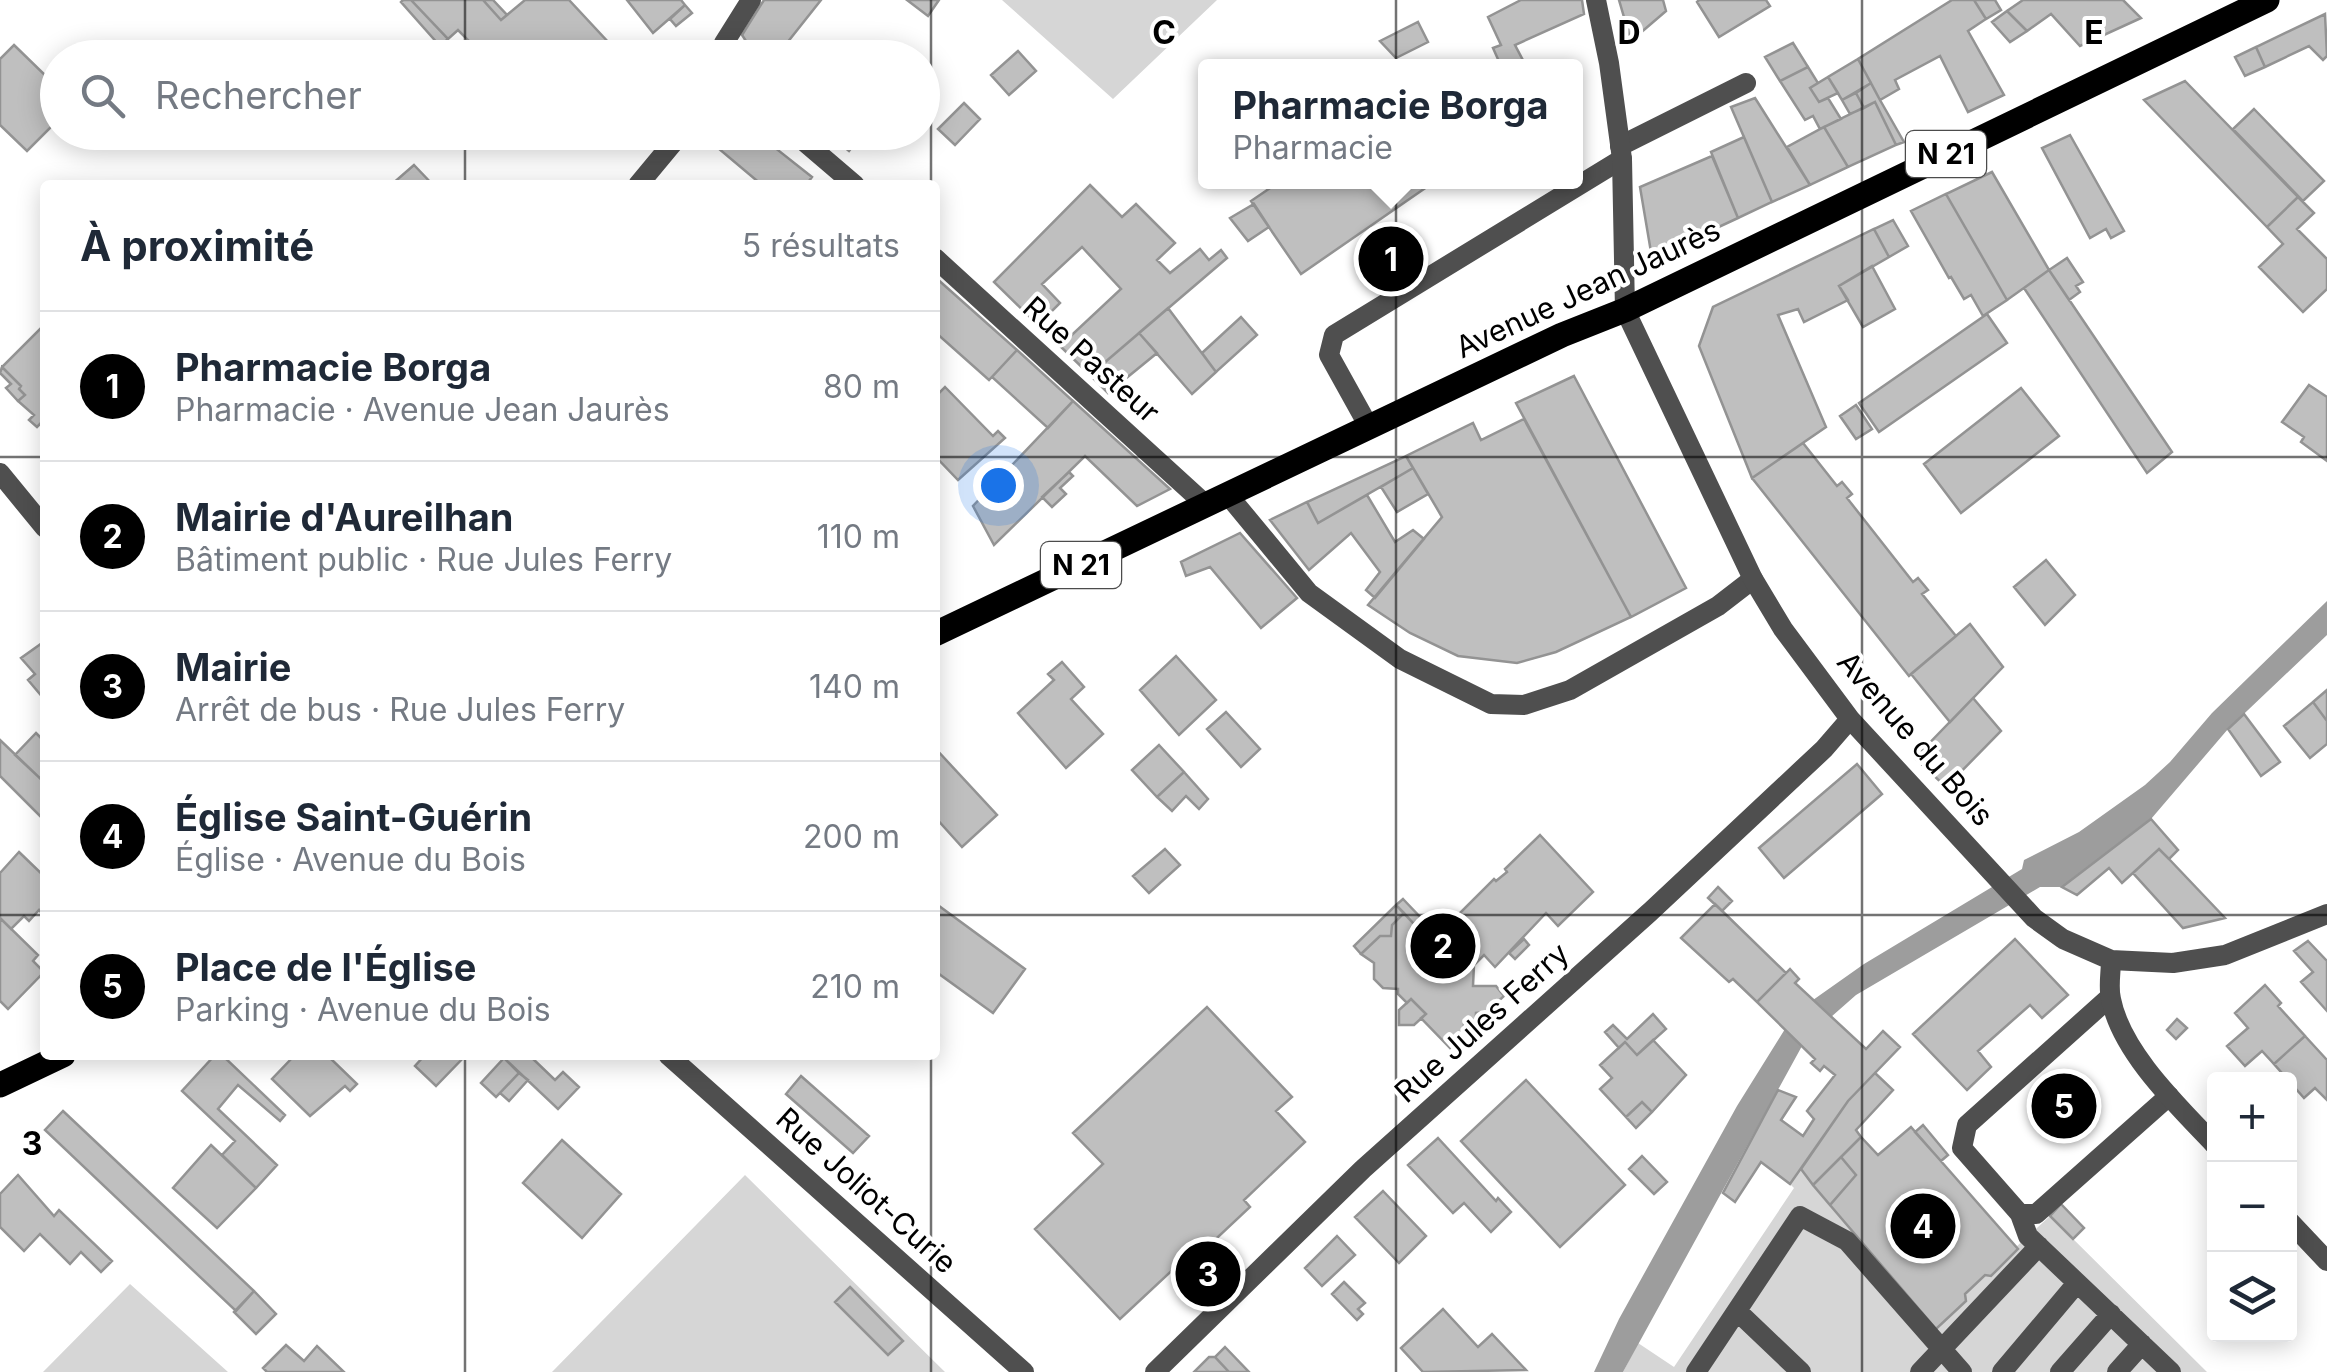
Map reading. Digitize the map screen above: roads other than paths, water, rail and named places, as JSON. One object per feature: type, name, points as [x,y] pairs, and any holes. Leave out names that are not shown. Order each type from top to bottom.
[{"type":"main road","name":"Avenue Jean Jaurès","points":[[940,632],[1562,335],[1625,310],[2267,0]]},
{"type":"main road","points":[[0,1085],[53,1060]]},
{"type":"street","points":[[726,40],[751,0]]},
{"type":"street","points":[[1596,0],[1621,153],[1625,310]]},
{"type":"street","points":[[1583,177],[1746,83]]},
{"type":"street","points":[[642,180],[667,150]]},
{"type":"street","points":[[813,150],[849,180]]},
{"type":"street","points":[[1369,427],[1328,355],[1334,335],[1564,189]]},
{"type":"street","name":"Rue Pasteur","points":[[940,262],[1218,500],[1309,594],[1400,659],[1491,704],[1524,704],[1570,690],[1718,606],[1753,579]]},
{"type":"street","name":"Avenue du Bois","points":[[1625,310],[1753,579],[1783,629],[1850,719],[2034,918],[2063,939],[2111,960],[2173,963],[2226,955],[2327,914]]},
{"type":"street","points":[[0,473],[40,522]]},
{"type":"street","name":"Rue Jules Ferry","points":[[1156,1372],[1363,1169],[1650,912],[1824,749],[1850,719]]},
{"type":"street","points":[[2111,960],[2110,997],[2122,1033],[2169,1096],[2207,1137]]},
{"type":"street","points":[[2110,997],[1967,1125],[1962,1148],[2020,1214],[2028,1236],[2171,1372]]},
{"type":"street","name":"Rue Joliot-Curie","points":[[674,1060],[1024,1372]]},
{"type":"street","points":[[2020,1214],[2036,1214],[2169,1096]]},
{"type":"street","points":[[1696,1372],[1800,1216],[1847,1240],[1962,1372]]},
{"type":"street","points":[[2297,1229],[2327,1261]]},
{"type":"street","points":[[1920,1372],[2040,1246]]},
{"type":"street","points":[[2002,1372],[2077,1283]]},
{"type":"street","points":[[1737,1311],[1801,1372]]},
{"type":"street","points":[[2060,1372],[2111,1314]]},
{"type":"street","points":[[2118,1372],[2142,1344]]},
{"type":"place","name":"Pharmacie Borga","points":[[1391,259]]},
{"type":"place","name":"Mairie d'Aureilhan","points":[[1443,946]]},
{"type":"place","name":"Place de l'Église","points":[[2064,1106]]},
{"type":"place","name":"Église Saint-Guérin","points":[[1923,1226]]},
{"type":"place","name":"Mairie","points":[[1208,1274]]}]
